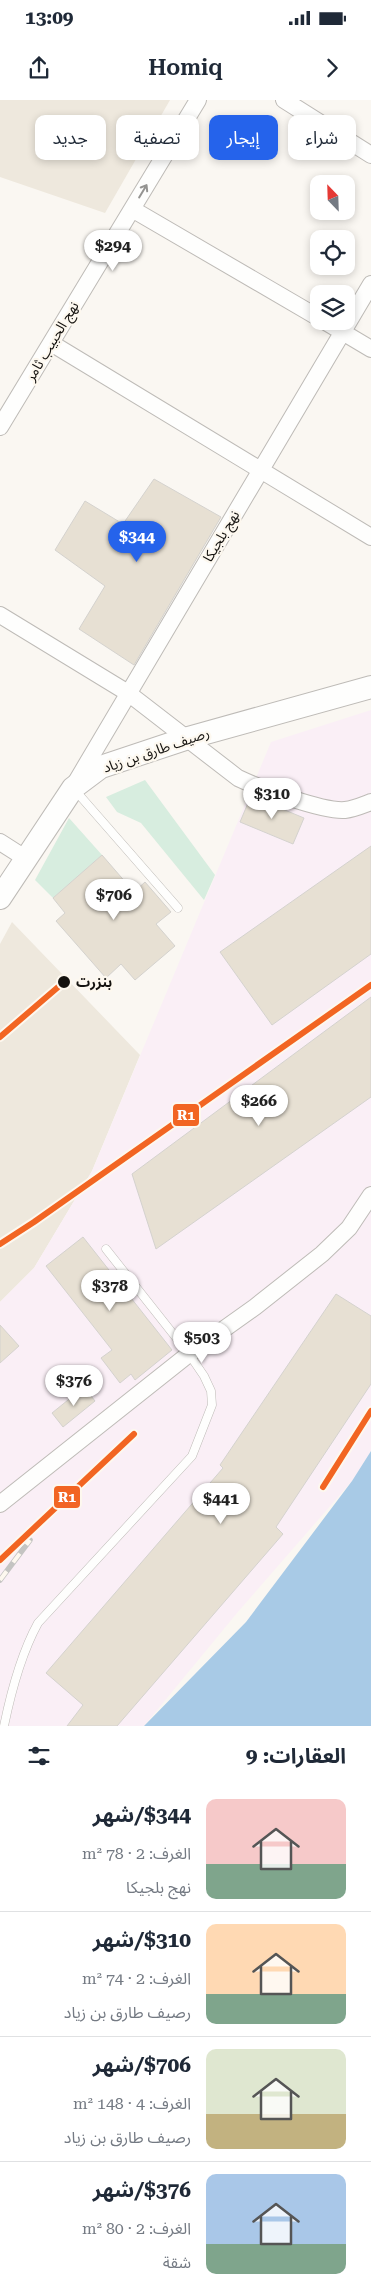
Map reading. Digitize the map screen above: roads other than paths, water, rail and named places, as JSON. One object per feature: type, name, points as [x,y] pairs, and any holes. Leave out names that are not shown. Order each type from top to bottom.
[{"type":"main road","name":"رصيف طارق بن زياد","points":[[0,898],[73,788],[101,767],[188,738],[371,687]]},
{"type":"street","name":"نهج الحبيب ثامر","points":[[0,427],[198,100]]},
{"type":"street","points":[[284,100],[371,155]]},
{"type":"street","points":[[132,209],[310,313]]},
{"type":"street","name":"نهج بلجيكا","points":[[73,788],[371,284]]},
{"type":"street","points":[[339,330],[371,350]]},
{"type":"street","points":[[51,343],[371,537]]},
{"type":"street","points":[[0,615],[128,693],[238,778],[253,785],[329,809],[345,810],[371,802]]},
{"type":"street","points":[[0,842],[26,858]]},
{"type":"street","points":[[0,1504],[189,1354],[255,1307],[322,1254],[349,1228],[371,1195]]},
{"type":"lane","points":[[73,788],[178,908]]},
{"type":"lane","points":[[4,1726],[7,1706],[32,1634],[38,1623],[192,1456],[212,1405],[211,1391],[204,1376],[189,1354],[106,1249]]},
{"type":"lane","points":[[0,1712],[7,1706]]},
{"type":"water","points":[[371,1451],[371,1726],[144,1726],[246,1622],[352,1481]]},
{"type":"railway","points":[[0,1244],[371,985]]},
{"type":"railway","points":[[323,1487],[371,1411]]},
{"type":"railway","points":[[0,1560],[134,1434]]},
{"type":"railway","points":[[0,1580],[30,1540]]},
{"type":"place","name":"بنزرت","points":[[64,982]]}]
